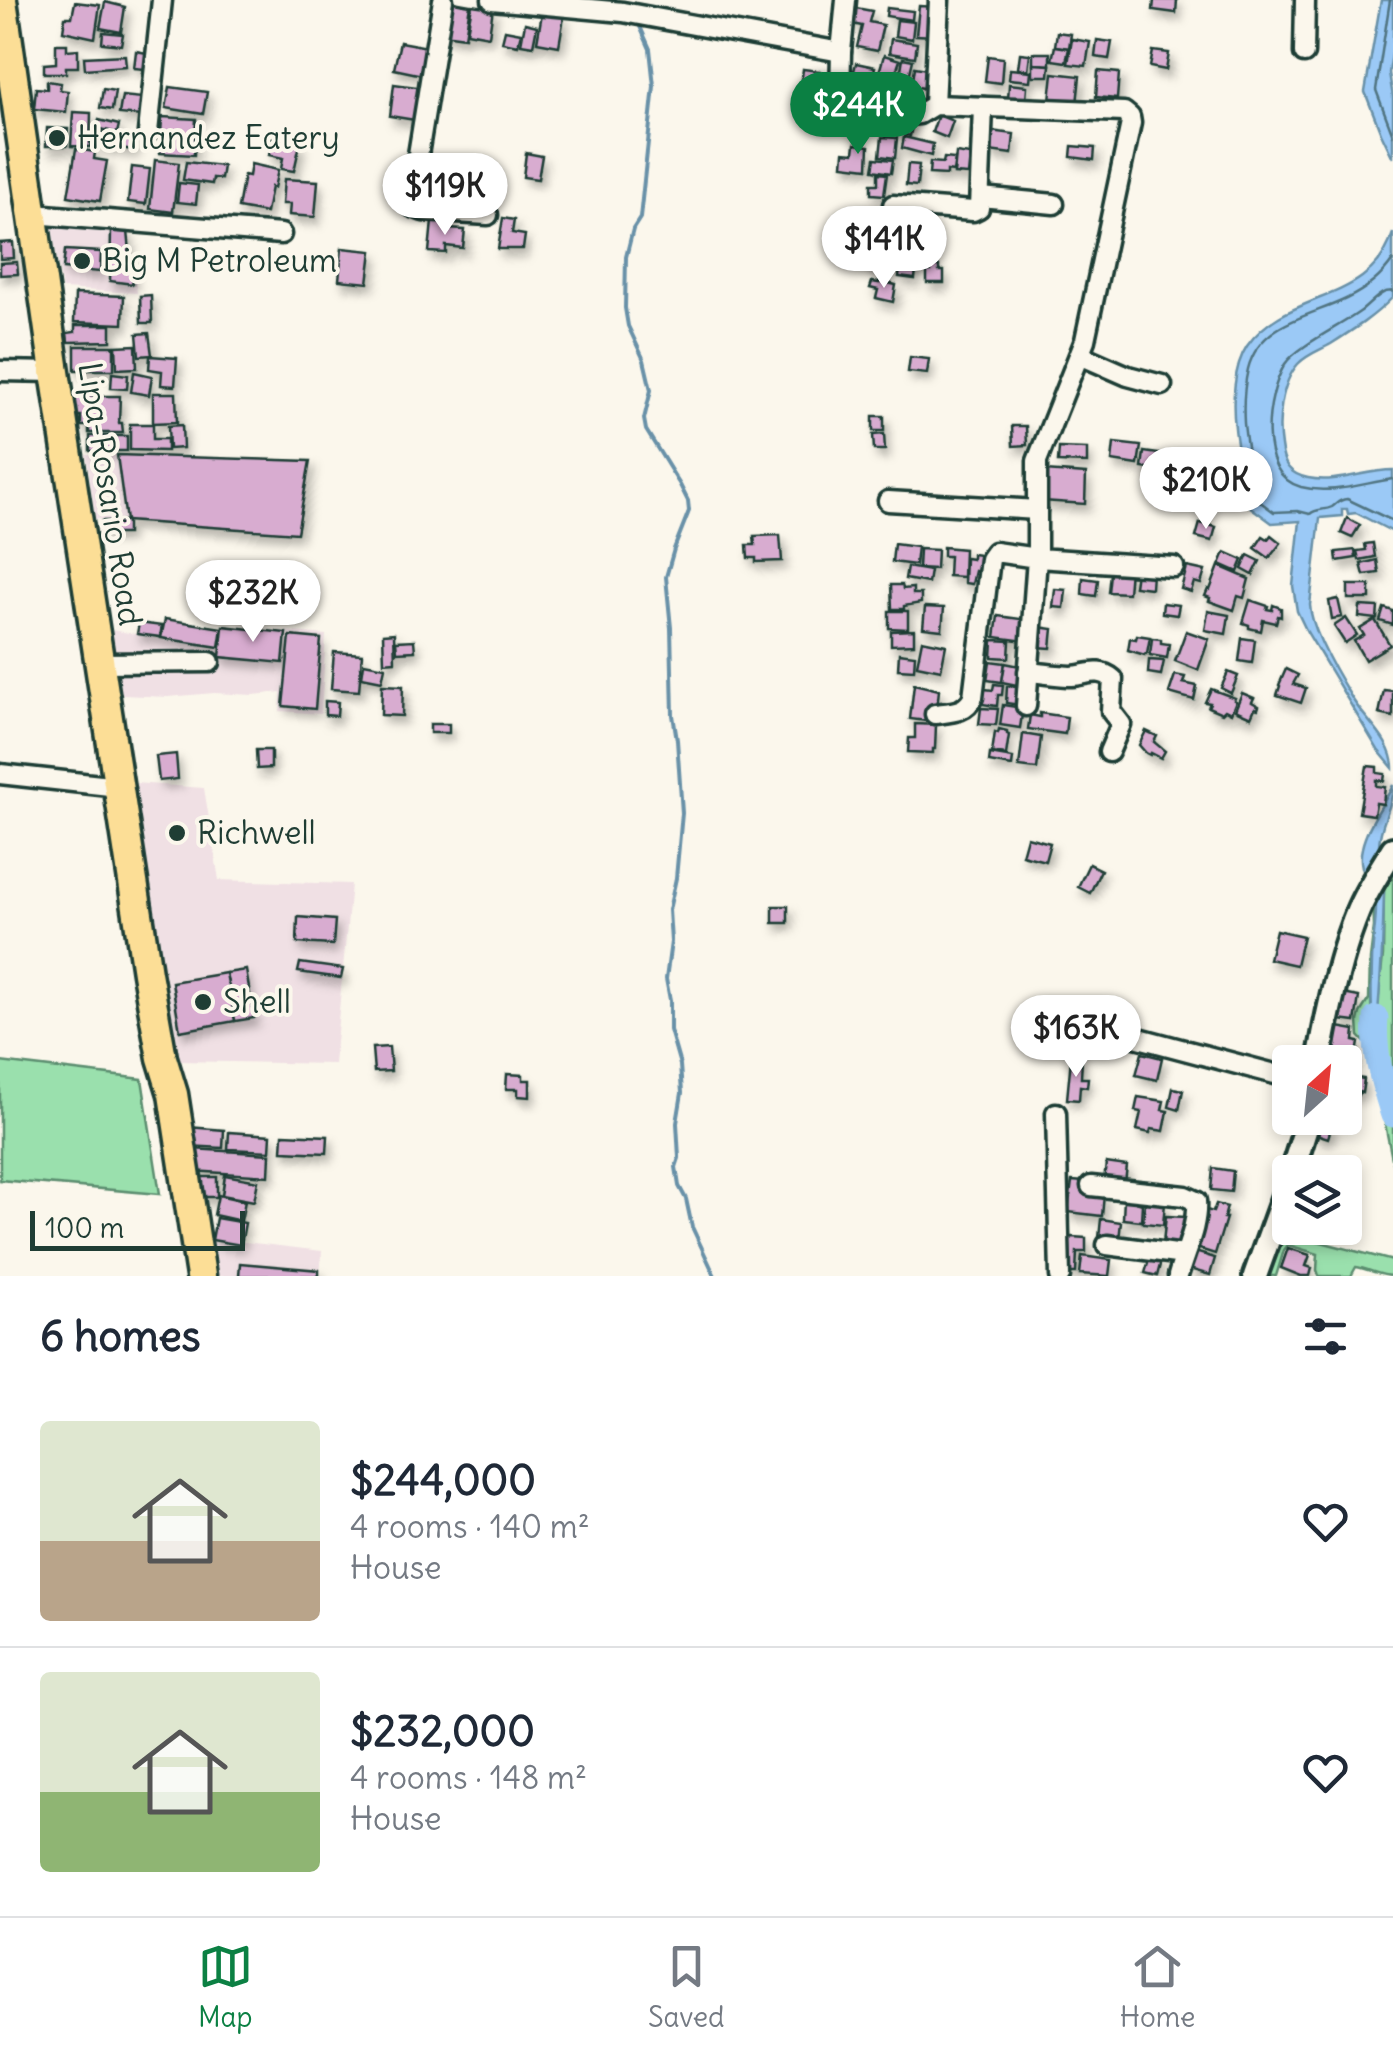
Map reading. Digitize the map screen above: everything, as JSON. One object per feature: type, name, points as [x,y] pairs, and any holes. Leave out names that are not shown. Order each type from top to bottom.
[{"type":"main road","name":"Lipa-Rosario Road","points":[[2,0],[119,786],[201,1276]]},
{"type":"main road","name":"Lipa-Rosario Road","points":[[162,1058],[158,1093],[185,1276]]},
{"type":"street","points":[[148,132],[162,0]]},
{"type":"street","points":[[443,0],[411,198],[413,207],[423,212],[488,215]]},
{"type":"street","points":[[492,0],[623,12],[841,52]]},
{"type":"street","points":[[846,0],[842,104],[909,115],[934,105],[1124,112],[1130,116],[1093,307],[1080,355],[1038,461],[1037,558],[1026,706]]},
{"type":"street","points":[[934,105],[939,0]]},
{"type":"street","points":[[1304,53],[1305,0]]},
{"type":"street","points":[[893,206],[979,208],[983,107]]},
{"type":"street","points":[[981,197],[1054,204]]},
{"type":"street","points":[[33,214],[281,234]]},
{"type":"street","points":[[1080,355],[1128,376],[1162,385]]},
{"type":"street","points":[[0,371],[55,372]]},
{"type":"street","points":[[888,502],[1037,510]]},
{"type":"street","points":[[934,714],[963,710],[973,698],[991,554],[1174,567]]},
{"type":"street","points":[[100,662],[210,662]]},
{"type":"street","points":[[1028,672],[1076,676],[1096,672],[1112,679],[1111,712],[1121,724],[1109,752]]},
{"type":"street","points":[[0,774],[119,786]]},
{"type":"street","points":[[1323,1045],[1343,956],[1364,899],[1393,849]]},
{"type":"street","points":[[1056,1016],[1272,1073]]},
{"type":"street","points":[[1056,1113],[1060,1276]]},
{"type":"street","points":[[1091,1186],[1194,1199],[1196,1214],[1178,1276]]},
{"type":"street","points":[[1255,1276],[1272,1229]]},
{"type":"street","points":[[1107,1245],[1184,1256]]},
{"type":"shaded area","points":[[50,215],[128,221],[137,293],[62,289]]},
{"type":"shaded area","points":[[86,454],[312,460],[298,534],[95,519]]},
{"type":"shaded area","points":[[223,625],[326,635],[321,714],[280,711],[281,692],[122,695],[111,630],[220,648]]},
{"type":"shaded area","points":[[134,783],[204,788],[219,880],[351,884],[334,1064],[178,1061]]},
{"type":"shaded area","points":[[202,1237],[322,1251],[320,1276],[209,1276]]},
{"type":"green space","points":[[1393,874],[1393,1164],[1370,1048],[1359,1036],[1358,1021],[1369,999],[1373,892],[1375,919],[1371,1004],[1374,1043],[1383,956],[1384,890]]},
{"type":"green space","points":[[0,1062],[142,1079],[160,1194],[0,1180]]},
{"type":"green space","points":[[1275,1245],[1288,1245],[1276,1276],[1266,1276]]},
{"type":"green space","points":[[1288,1245],[1332,1245],[1393,1261],[1393,1276],[1356,1267],[1351,1276],[1319,1276],[1318,1254]]},
{"type":"water","points":[[1381,0],[1393,0],[1389,73],[1393,158],[1365,92]]},
{"type":"water","points":[[1393,233],[1393,297],[1364,322],[1298,364],[1284,392],[1280,426],[1285,463],[1301,476],[1330,479],[1393,470],[1393,532],[1356,513],[1348,514],[1347,509],[1342,509],[1342,516],[1320,518],[1310,605],[1327,654],[1353,700],[1384,741],[1393,768],[1378,750],[1297,611],[1293,586],[1300,521],[1272,523],[1234,495],[1240,471],[1234,408],[1236,375],[1247,346],[1283,314],[1366,274],[1382,257]]},
{"type":"water","points":[[1393,785],[1379,845],[1384,892],[1375,1048],[1371,984],[1376,907],[1361,857],[1368,831]]},
{"type":"building","points":[[1154,0],[1177,0],[1176,13],[1153,10]]},
{"type":"building","points":[[448,1],[470,5],[465,37],[443,34]]},
{"type":"building","points":[[75,2],[100,5],[95,38],[63,31],[65,17],[72,17]]},
{"type":"building","points":[[105,2],[125,7],[121,32],[100,28]]},
{"type":"building","points":[[472,5],[493,8],[489,36],[467,32]]},
{"type":"building","points":[[919,6],[936,7],[934,36],[916,35]]},
{"type":"building","points":[[856,8],[872,11],[869,22],[883,25],[877,51],[857,47],[862,26],[852,24]]},
{"type":"building","points":[[887,8],[913,11],[912,20],[886,16]]},
{"type":"building","points":[[542,13],[564,17],[559,46],[537,42]]},
{"type":"building","points":[[897,20],[914,22],[912,39],[895,36]]},
{"type":"building","points":[[525,23],[537,26],[533,46],[521,44]]},
{"type":"building","points":[[505,30],[521,33],[518,45],[502,42]]},
{"type":"building","points":[[103,32],[123,34],[121,45],[102,43]]},
{"type":"building","points":[[1057,32],[1071,34],[1069,48],[1055,46]]},
{"type":"building","points":[[891,39],[917,43],[915,57],[889,53]]},
{"type":"building","points":[[1072,39],[1090,42],[1086,66],[1068,64]]},
{"type":"building","points":[[1097,40],[1112,42],[1109,59],[1095,57]]},
{"type":"building","points":[[400,42],[433,48],[427,76],[394,69]]},
{"type":"building","points":[[56,44],[67,44],[67,50],[78,49],[78,67],[66,67],[66,73],[44,73],[44,64],[56,63]]},
{"type":"building","points":[[1055,46],[1069,48],[1066,62],[1052,60]]},
{"type":"building","points":[[136,51],[147,53],[145,69],[134,68]]},
{"type":"building","points":[[1153,51],[1169,53],[1166,70],[1150,67]]},
{"type":"building","points":[[1020,53],[1030,54],[1028,70],[1018,68]]},
{"type":"building","points":[[1033,53],[1050,53],[1050,65],[1033,64]]},
{"type":"building","points":[[125,55],[126,66],[85,69],[84,57]]},
{"type":"building","points":[[884,55],[900,60],[893,81],[878,76]]},
{"type":"building","points":[[988,56],[1003,58],[1001,83],[985,81]]},
{"type":"building","points":[[903,58],[913,60],[909,77],[900,75]]},
{"type":"building","points":[[856,63],[875,67],[872,80],[853,75]]},
{"type":"building","points":[[1033,64],[1050,65],[1049,76],[1033,76]]},
{"type":"building","points":[[915,67],[933,70],[929,89],[912,86]]},
{"type":"building","points":[[803,69],[820,71],[817,87],[801,84]]},
{"type":"building","points":[[1010,69],[1031,71],[1030,81],[1009,79]]},
{"type":"building","points":[[1098,71],[1119,73],[1117,99],[1096,97]]},
{"type":"building","points":[[1053,73],[1080,76],[1077,104],[1050,100]]},
{"type":"building","points":[[47,81],[61,83],[60,90],[68,91],[66,112],[34,109],[36,88],[47,89]]},
{"type":"building","points":[[849,82],[869,85],[867,102],[847,100]]},
{"type":"building","points":[[394,84],[425,88],[421,121],[390,116]]},
{"type":"building","points":[[1009,84],[1027,86],[1026,101],[1008,100]]},
{"type":"building","points":[[873,86],[886,87],[884,106],[871,105]]},
{"type":"building","points":[[170,87],[207,92],[203,114],[166,108]]},
{"type":"building","points":[[103,89],[115,91],[112,110],[100,108]]},
{"type":"building","points":[[892,89],[910,92],[907,111],[889,108]]},
{"type":"building","points":[[122,96],[143,98],[141,116],[119,114]]},
{"type":"building","points":[[73,112],[91,113],[90,147],[71,146]]},
{"type":"building","points":[[938,115],[953,121],[947,138],[932,132]]},
{"type":"building","points":[[900,116],[914,119],[910,136],[896,132]]},
{"type":"building","points":[[162,117],[196,119],[194,155],[160,153]]},
{"type":"building","points":[[99,120],[119,125],[117,133],[97,128]]},
{"type":"building","name":"Hernandez Eatery","points":[[47,128],[68,129],[67,146],[46,146]]},
{"type":"building","points":[[991,131],[1014,134],[1012,154],[989,151]]},
{"type":"building","points":[[100,132],[136,137],[134,150],[98,145]]},
{"type":"building","points":[[882,137],[897,138],[895,158],[880,156]]},
{"type":"building","points":[[904,137],[933,144],[931,156],[902,148]]},
{"type":"building","points":[[272,138],[300,144],[294,171],[281,169],[283,158],[269,155]]},
{"type":"building","points":[[855,144],[869,146],[868,168],[843,165],[844,152],[854,153]]},
{"type":"building","points":[[1072,146],[1095,148],[1094,160],[1071,157]]},
{"type":"building","points":[[76,149],[95,152],[94,159],[107,161],[100,201],[68,196]]},
{"type":"building","points":[[526,153],[542,156],[538,179],[523,177]]},
{"type":"building","points":[[956,153],[970,155],[968,175],[954,174]]},
{"type":"building","points":[[875,158],[893,160],[891,173],[873,170]]},
{"type":"building","points":[[944,158],[955,159],[953,172],[929,174],[930,162],[943,163]]},
{"type":"building","points":[[155,160],[179,163],[173,212],[150,209]]},
{"type":"building","points":[[186,162],[223,166],[221,179],[213,178],[212,184],[183,180]]},
{"type":"building","points":[[251,164],[278,170],[266,213],[238,208],[244,175],[249,176]]},
{"type":"building","points":[[908,164],[919,165],[917,186],[906,185]]},
{"type":"building","points":[[132,167],[150,169],[146,204],[128,202]]},
{"type":"building","points":[[878,173],[887,174],[884,195],[871,194],[871,184],[878,184]]},
{"type":"building","points":[[284,179],[318,181],[315,217],[289,215],[290,204],[282,204]]},
{"type":"building","points":[[179,183],[198,185],[196,204],[177,202]]},
{"type":"building","points":[[863,215],[895,217],[893,235],[862,233]]},
{"type":"building","points":[[503,218],[514,220],[512,233],[525,235],[523,249],[498,249]]},
{"type":"building","points":[[432,221],[447,222],[447,229],[465,230],[463,248],[446,246],[446,253],[429,252]]},
{"type":"building","points":[[111,230],[128,231],[133,284],[110,281]]},
{"type":"building","points":[[877,237],[890,238],[889,251],[876,250]]},
{"type":"building","points":[[13,242],[14,258],[0,259],[0,243]]},
{"type":"building","points":[[342,248],[372,251],[368,283],[339,280]]},
{"type":"building","name":"Big M Petroleum","points":[[65,250],[101,252],[100,272],[63,269]]},
{"type":"building","points":[[866,255],[883,258],[881,268],[864,265]]},
{"type":"building","points":[[901,258],[917,260],[915,279],[899,277]]},
{"type":"building","points":[[17,262],[18,274],[0,275],[0,263]]},
{"type":"building","points":[[931,266],[944,271],[944,283],[927,283]]},
{"type":"building","points":[[872,282],[896,285],[893,302],[876,298],[878,290],[870,288]]},
{"type":"building","points":[[75,294],[124,296],[123,324],[74,322]]},
{"type":"building","points":[[151,295],[152,323],[141,323],[140,296]]},
{"type":"building","points":[[75,325],[111,325],[111,341],[68,342],[67,333],[75,332]]},
{"type":"building","points":[[149,333],[152,355],[139,356],[137,334]]},
{"type":"building","points":[[136,345],[137,368],[117,369],[116,346]]},
{"type":"building","points":[[75,346],[114,346],[114,370],[75,370]]},
{"type":"building","points":[[150,356],[177,358],[175,386],[161,385],[162,371],[149,369]]},
{"type":"building","points":[[910,357],[929,359],[927,374],[908,372]]},
{"type":"building","points":[[134,372],[152,376],[149,395],[131,392]]},
{"type":"building","points":[[112,373],[128,375],[127,389],[111,388]]},
{"type":"building","points":[[153,393],[176,393],[177,422],[153,423]]},
{"type":"building","points":[[74,396],[120,396],[119,423],[123,433],[89,433],[89,426],[81,426],[81,416],[74,416]]},
{"type":"building","points":[[873,416],[884,416],[884,431],[873,431]]},
{"type":"building","points":[[130,424],[153,424],[153,439],[167,439],[167,451],[130,450]]},
{"type":"building","points":[[182,425],[183,448],[169,449],[168,426]]},
{"type":"building","points":[[1012,426],[1026,426],[1027,445],[1013,446]]},
{"type":"building","points":[[884,434],[885,450],[874,450],[873,435]]},
{"type":"building","points":[[90,436],[127,436],[127,451],[90,451]]},
{"type":"building","points":[[1114,443],[1141,446],[1138,465],[1112,461]]},
{"type":"building","points":[[1059,448],[1087,449],[1087,463],[1058,462]]},
{"type":"building","points":[[1144,452],[1166,455],[1164,471],[1142,468]]},
{"type":"building","points":[[1187,452],[1208,453],[1207,468],[1186,467]]},
{"type":"building","points":[[117,455],[310,461],[297,533],[126,521]]},
{"type":"building","points":[[1045,471],[1086,474],[1085,504],[1043,501]]},
{"type":"building","points":[[1347,518],[1360,525],[1352,538],[1341,533]]},
{"type":"building","points":[[102,521],[127,521],[127,534],[102,534]]},
{"type":"building","points":[[1200,523],[1216,527],[1212,541],[1196,537]]},
{"type":"building","points":[[780,535],[782,561],[756,562],[756,558],[748,558],[747,545],[755,545],[754,536]]},
{"type":"building","points":[[1271,535],[1281,543],[1269,558],[1255,548],[1263,536],[1268,539]]},
{"type":"building","points":[[1373,543],[1375,557],[1359,560],[1357,551],[1366,550],[1365,544]]},
{"type":"building","points":[[894,544],[917,547],[915,565],[892,562]]},
{"type":"building","points":[[943,547],[964,549],[963,577],[948,576],[949,556],[943,556]]},
{"type":"building","points":[[919,549],[937,550],[936,569],[918,568]]},
{"type":"building","points":[[1355,550],[1356,558],[1337,561],[1336,552]]},
{"type":"building","points":[[1225,552],[1243,560],[1238,572],[1220,564]]},
{"type":"building","points":[[972,554],[987,556],[984,573],[975,571],[972,584],[964,583],[965,558],[972,559]]},
{"type":"building","points":[[1248,555],[1260,561],[1253,575],[1242,569]]},
{"type":"building","points":[[1377,560],[1379,573],[1364,575],[1361,564]]},
{"type":"building","points":[[1219,566],[1249,579],[1244,598],[1238,596],[1234,610],[1205,596]]},
{"type":"building","points":[[907,567],[930,571],[928,583],[905,579]]},
{"type":"building","points":[[1187,567],[1205,571],[1201,584],[1194,582],[1191,592],[1181,589]]},
{"type":"building","points":[[1115,568],[1130,570],[1128,593],[1108,592],[1110,573],[1115,574]]},
{"type":"building","points":[[1136,571],[1152,573],[1151,588],[1134,586]]},
{"type":"building","points":[[1083,578],[1098,580],[1096,596],[1082,594]]},
{"type":"building","points":[[891,585],[913,588],[913,594],[921,594],[921,603],[892,609]]},
{"type":"building","points":[[1348,585],[1370,585],[1370,599],[1348,599]]},
{"type":"building","points":[[1055,589],[1066,590],[1064,608],[1053,607]]},
{"type":"building","points":[[1338,599],[1342,617],[1332,619],[1329,601]]},
{"type":"building","points":[[1250,600],[1268,606],[1267,609],[1272,610],[1273,605],[1281,608],[1281,617],[1276,623],[1263,620],[1261,631],[1249,628],[1243,623]]},
{"type":"building","points":[[1163,603],[1179,605],[1177,615],[1162,613]]},
{"type":"building","points":[[1360,606],[1378,607],[1377,619],[1359,617]]},
{"type":"building","points":[[925,607],[944,608],[942,630],[923,628]]},
{"type":"building","points":[[1384,608],[1393,611],[1393,625],[1380,621]]},
{"type":"building","points":[[889,611],[908,611],[908,629],[889,628]]},
{"type":"building","points":[[1208,611],[1229,615],[1226,634],[1205,630]]},
{"type":"building","points":[[998,616],[1028,620],[1025,641],[995,637]]},
{"type":"building","points":[[1346,618],[1357,635],[1345,643],[1334,626]]},
{"type":"building","points":[[165,619],[222,628],[219,647],[161,638]]},
{"type":"building","points":[[1375,620],[1390,645],[1365,660],[1354,641],[1364,635],[1360,629]]},
{"type":"building","points":[[139,623],[162,626],[160,637],[137,634]]},
{"type":"building","points":[[223,626],[286,633],[283,663],[220,657]]},
{"type":"building","points":[[1039,627],[1053,629],[1051,648],[1037,647]]},
{"type":"building","points":[[914,630],[914,644],[891,645],[891,631]]},
{"type":"building","points":[[1186,631],[1209,639],[1198,670],[1175,661]]},
{"type":"building","points":[[394,633],[395,661],[384,662],[383,634]]},
{"type":"building","points":[[1137,635],[1150,637],[1145,655],[1128,650],[1130,638],[1136,639]]},
{"type":"building","points":[[290,636],[321,639],[315,709],[283,706]]},
{"type":"building","points":[[1152,638],[1169,644],[1167,658],[1150,655]]},
{"type":"building","points":[[1242,638],[1255,640],[1252,663],[1239,661]]},
{"type":"building","points":[[414,640],[415,651],[397,652],[396,641]]},
{"type":"building","points":[[922,640],[946,645],[941,670],[917,665]]},
{"type":"building","points":[[993,640],[1010,641],[1009,658],[992,657]]},
{"type":"building","points":[[334,652],[362,654],[359,691],[331,689]]},
{"type":"building","points":[[899,653],[915,655],[914,670],[898,669]]},
{"type":"building","points":[[1149,660],[1164,661],[1161,675],[1148,673]]},
{"type":"building","points":[[990,661],[1005,663],[1002,682],[987,680]]},
{"type":"building","points":[[364,663],[385,667],[382,681],[362,677]]},
{"type":"building","points":[[1005,663],[1020,666],[1017,685],[1002,682]]},
{"type":"building","points":[[1286,669],[1298,675],[1293,684],[1306,688],[1301,703],[1277,695]]},
{"type":"building","points":[[1228,672],[1238,676],[1231,693],[1221,688]]},
{"type":"building","points":[[1175,675],[1185,677],[1183,683],[1197,686],[1194,700],[1169,693]]},
{"type":"building","points":[[914,684],[939,690],[937,709],[928,708],[927,721],[910,719]]},
{"type":"building","points":[[994,684],[1003,685],[997,706],[982,704],[984,689],[993,690]]},
{"type":"building","points":[[382,685],[403,686],[402,716],[381,715]]},
{"type":"building","points":[[1007,686],[1022,687],[1020,705],[1006,703]]},
{"type":"building","points":[[1211,689],[1235,698],[1231,713],[1208,707],[1210,703],[1205,702]]},
{"type":"building","points":[[1384,690],[1393,691],[1393,717],[1379,714]]},
{"type":"building","points":[[1242,693],[1254,698],[1252,702],[1259,706],[1251,717],[1235,710]]},
{"type":"building","points":[[325,701],[338,702],[337,716],[325,715]]},
{"type":"building","points":[[1003,705],[1023,708],[1020,728],[1000,725]]},
{"type":"building","points":[[981,708],[998,709],[996,725],[979,724]]},
{"type":"building","points":[[1040,713],[1067,717],[1065,734],[1028,729],[1030,715],[1040,717]]},
{"type":"building","points":[[430,724],[449,724],[449,733],[430,733]]},
{"type":"building","points":[[915,724],[936,725],[933,753],[908,752],[909,738],[915,738]]},
{"type":"building","points":[[999,729],[1009,735],[1006,755],[992,753]]},
{"type":"building","points":[[1146,731],[1157,736],[1154,742],[1165,751],[1161,758],[1146,753],[1139,745]]},
{"type":"building","points":[[1023,734],[1041,737],[1037,769],[1019,767]]},
{"type":"building","points":[[256,750],[271,750],[271,768],[257,769]]},
{"type":"building","points":[[176,754],[178,779],[159,781],[156,756]]},
{"type":"building","points":[[990,754],[1013,758],[1012,766],[989,762]]},
{"type":"building","points":[[1367,766],[1377,767],[1377,773],[1385,774],[1384,781],[1376,780],[1376,786],[1385,787],[1383,804],[1376,803],[1374,815],[1359,813]]},
{"type":"building","points":[[1027,837],[1050,843],[1045,861],[1022,855]]},
{"type":"building","points":[[1089,864],[1101,870],[1090,893],[1078,887]]},
{"type":"building","points":[[773,906],[788,906],[788,923],[773,923]]},
{"type":"building","points":[[298,917],[335,920],[333,945],[297,943]]},
{"type":"building","points":[[1276,930],[1303,936],[1296,965],[1269,959]]},
{"type":"building","points":[[300,963],[343,969],[341,978],[298,972]]},
{"type":"building","points":[[246,970],[254,1018],[235,1021],[226,973]]},
{"type":"building","name":"Shell","points":[[226,973],[235,1021],[180,1031],[172,982]]},
{"type":"building","points":[[1343,994],[1359,997],[1355,1022],[1339,1020]]},
{"type":"building","points":[[1338,1027],[1355,1030],[1354,1041],[1359,1045],[1329,1045],[1329,1043],[1336,1044]]},
{"type":"building","points":[[389,1047],[391,1071],[374,1072],[372,1048]]},
{"type":"building","points":[[1142,1053],[1162,1058],[1157,1080],[1136,1075]]},
{"type":"building","points":[[1071,1058],[1082,1059],[1081,1078],[1088,1078],[1087,1087],[1080,1086],[1079,1100],[1067,1099]]},
{"type":"building","points":[[507,1074],[523,1075],[523,1080],[530,1080],[530,1097],[518,1096],[518,1089],[506,1089]]},
{"type":"building","points":[[1173,1088],[1183,1090],[1179,1110],[1169,1107]]},
{"type":"building","points":[[1138,1097],[1164,1101],[1162,1110],[1168,1111],[1164,1131],[1137,1130],[1141,1112],[1135,1111]]},
{"type":"building","points":[[188,1127],[224,1130],[223,1148],[187,1146]]},
{"type":"building","points":[[229,1132],[271,1135],[270,1151],[228,1149]]},
{"type":"building","points":[[283,1134],[328,1136],[327,1153],[282,1151]]},
{"type":"building","points":[[193,1149],[270,1154],[269,1176],[192,1171]]},
{"type":"building","points":[[1106,1163],[1127,1166],[1125,1183],[1104,1181]]},
{"type":"building","points":[[1213,1168],[1233,1171],[1231,1192],[1211,1190]]},
{"type":"building","points":[[225,1175],[258,1181],[254,1201],[222,1195]]},
{"type":"building","points":[[197,1177],[217,1177],[217,1197],[198,1197]]},
{"type":"building","points":[[1072,1181],[1084,1182],[1083,1193],[1104,1195],[1102,1216],[1068,1212]]},
{"type":"building","points":[[218,1195],[245,1201],[241,1221],[214,1215]]},
{"type":"building","points":[[1124,1198],[1142,1204],[1141,1221],[1123,1219]]},
{"type":"building","points":[[1145,1201],[1165,1203],[1163,1225],[1143,1223]]},
{"type":"building","points":[[1216,1204],[1227,1207],[1215,1254],[1196,1248],[1207,1210],[1213,1212]]},
{"type":"building","points":[[1166,1216],[1186,1217],[1183,1244],[1163,1242]]},
{"type":"building","points":[[216,1218],[245,1223],[241,1245],[212,1240]]},
{"type":"building","points":[[1101,1219],[1121,1222],[1119,1240],[1099,1238]]},
{"type":"building","points":[[1068,1238],[1086,1238],[1086,1252],[1077,1252],[1076,1273],[1067,1273]]},
{"type":"building","points":[[1288,1248],[1310,1255],[1306,1266],[1312,1268],[1310,1276],[1281,1268]]},
{"type":"building","points":[[1195,1252],[1215,1258],[1210,1275],[1189,1269]]},
{"type":"building","points":[[1082,1256],[1111,1260],[1109,1276],[1080,1274]]},
{"type":"building","points":[[1150,1257],[1161,1261],[1157,1276],[1145,1273]]},
{"type":"building","points":[[240,1263],[319,1270],[319,1276],[239,1276]]},
{"type":"waterway","points":[[638,22],[650,49],[654,86],[640,218],[626,257],[625,308],[651,390],[644,419],[646,430],[680,485],[689,511],[666,577],[682,813],[669,910],[671,942],[666,979],[670,1030],[680,1065],[682,1093],[676,1167],[692,1227],[715,1276]]},
{"type":"waterway","points":[[1376,1018],[1377,1055],[1393,1115]]},
{"type":"place","name":"Hernandez Eatery","points":[[57,138]]},
{"type":"place","name":"Big M Petroleum","points":[[82,261]]},
{"type":"place","name":"Richwell","points":[[177,833]]},
{"type":"place","name":"Shell","points":[[203,1002]]}]
